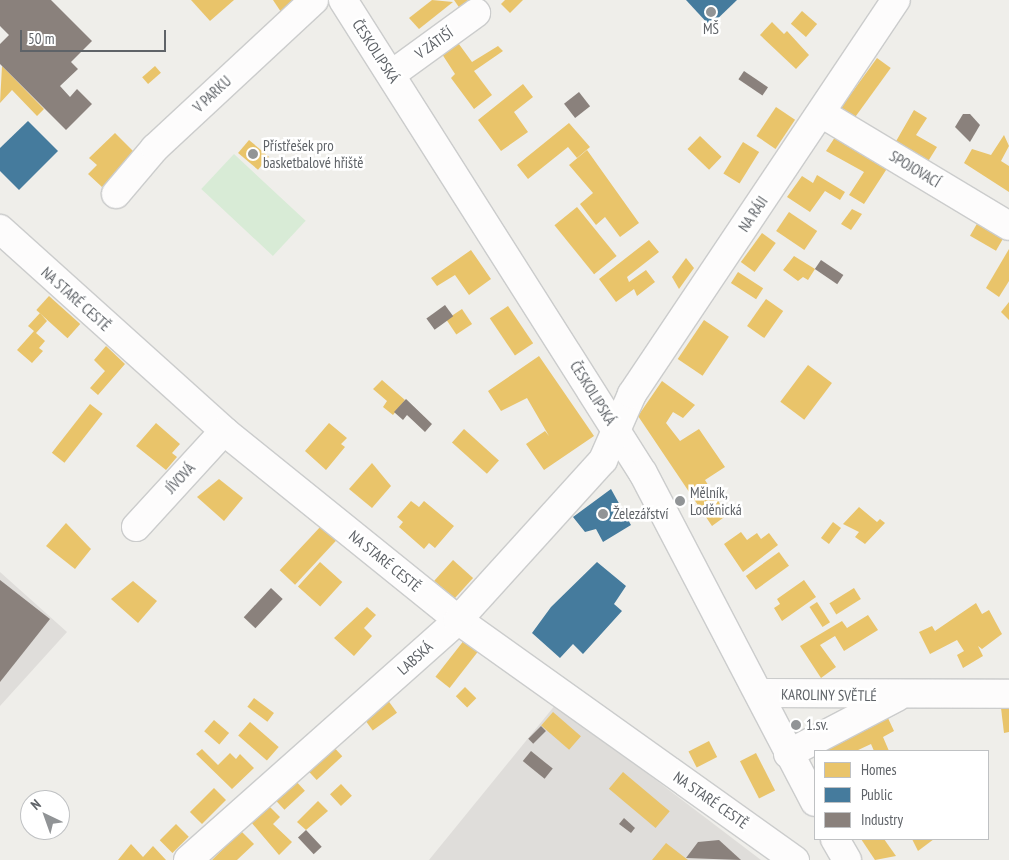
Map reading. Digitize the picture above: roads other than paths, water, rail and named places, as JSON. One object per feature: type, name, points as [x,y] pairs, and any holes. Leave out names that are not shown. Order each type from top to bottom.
[{"type":"street","name":"V PARKU","points":[[116,194],[155,148],[314,0]]},
{"type":"street","name":"ČESKOLIPSKÁ","points":[[343,0],[392,74],[617,433],[759,693],[788,754],[814,800]]},
{"type":"street","name":"NA RÁJI","points":[[617,433],[632,394],[896,0]]},
{"type":"street","name":"V ZÁTIŠÍ","points":[[392,74],[476,13]]},
{"type":"street","name":"SPOJOVACÍ","points":[[821,113],[1009,226]]},
{"type":"street","name":"NA STARÉ CESTĚ","points":[[0,229],[224,430],[458,620],[795,860]]},
{"type":"street","name":"JÍVOVÁ","points":[[136,527],[224,430]]},
{"type":"street","name":"LABSKÁ","points":[[188,860],[458,620],[603,460],[617,433]]},
{"type":"street","name":"KAROLINY SVĚTLÉ","points":[[759,693],[898,696],[1009,694]]},
{"type":"street","name":"KAROLINY SVĚTLÉ","points":[[788,754],[898,696]]},
{"type":"street","points":[[836,840],[846,860]]},
{"type":"place","name":"MŠ","points":[[711,12]]},
{"type":"place","name":"Přístřešek pro basketbalové hřiště","points":[[253,154]]},
{"type":"place","name":"Mělník, Loděnická","points":[[680,501]]},
{"type":"place","name":"Železářství","points":[[603,514]]},
{"type":"place","name":"1.sv.","points":[[796,725]]}]
